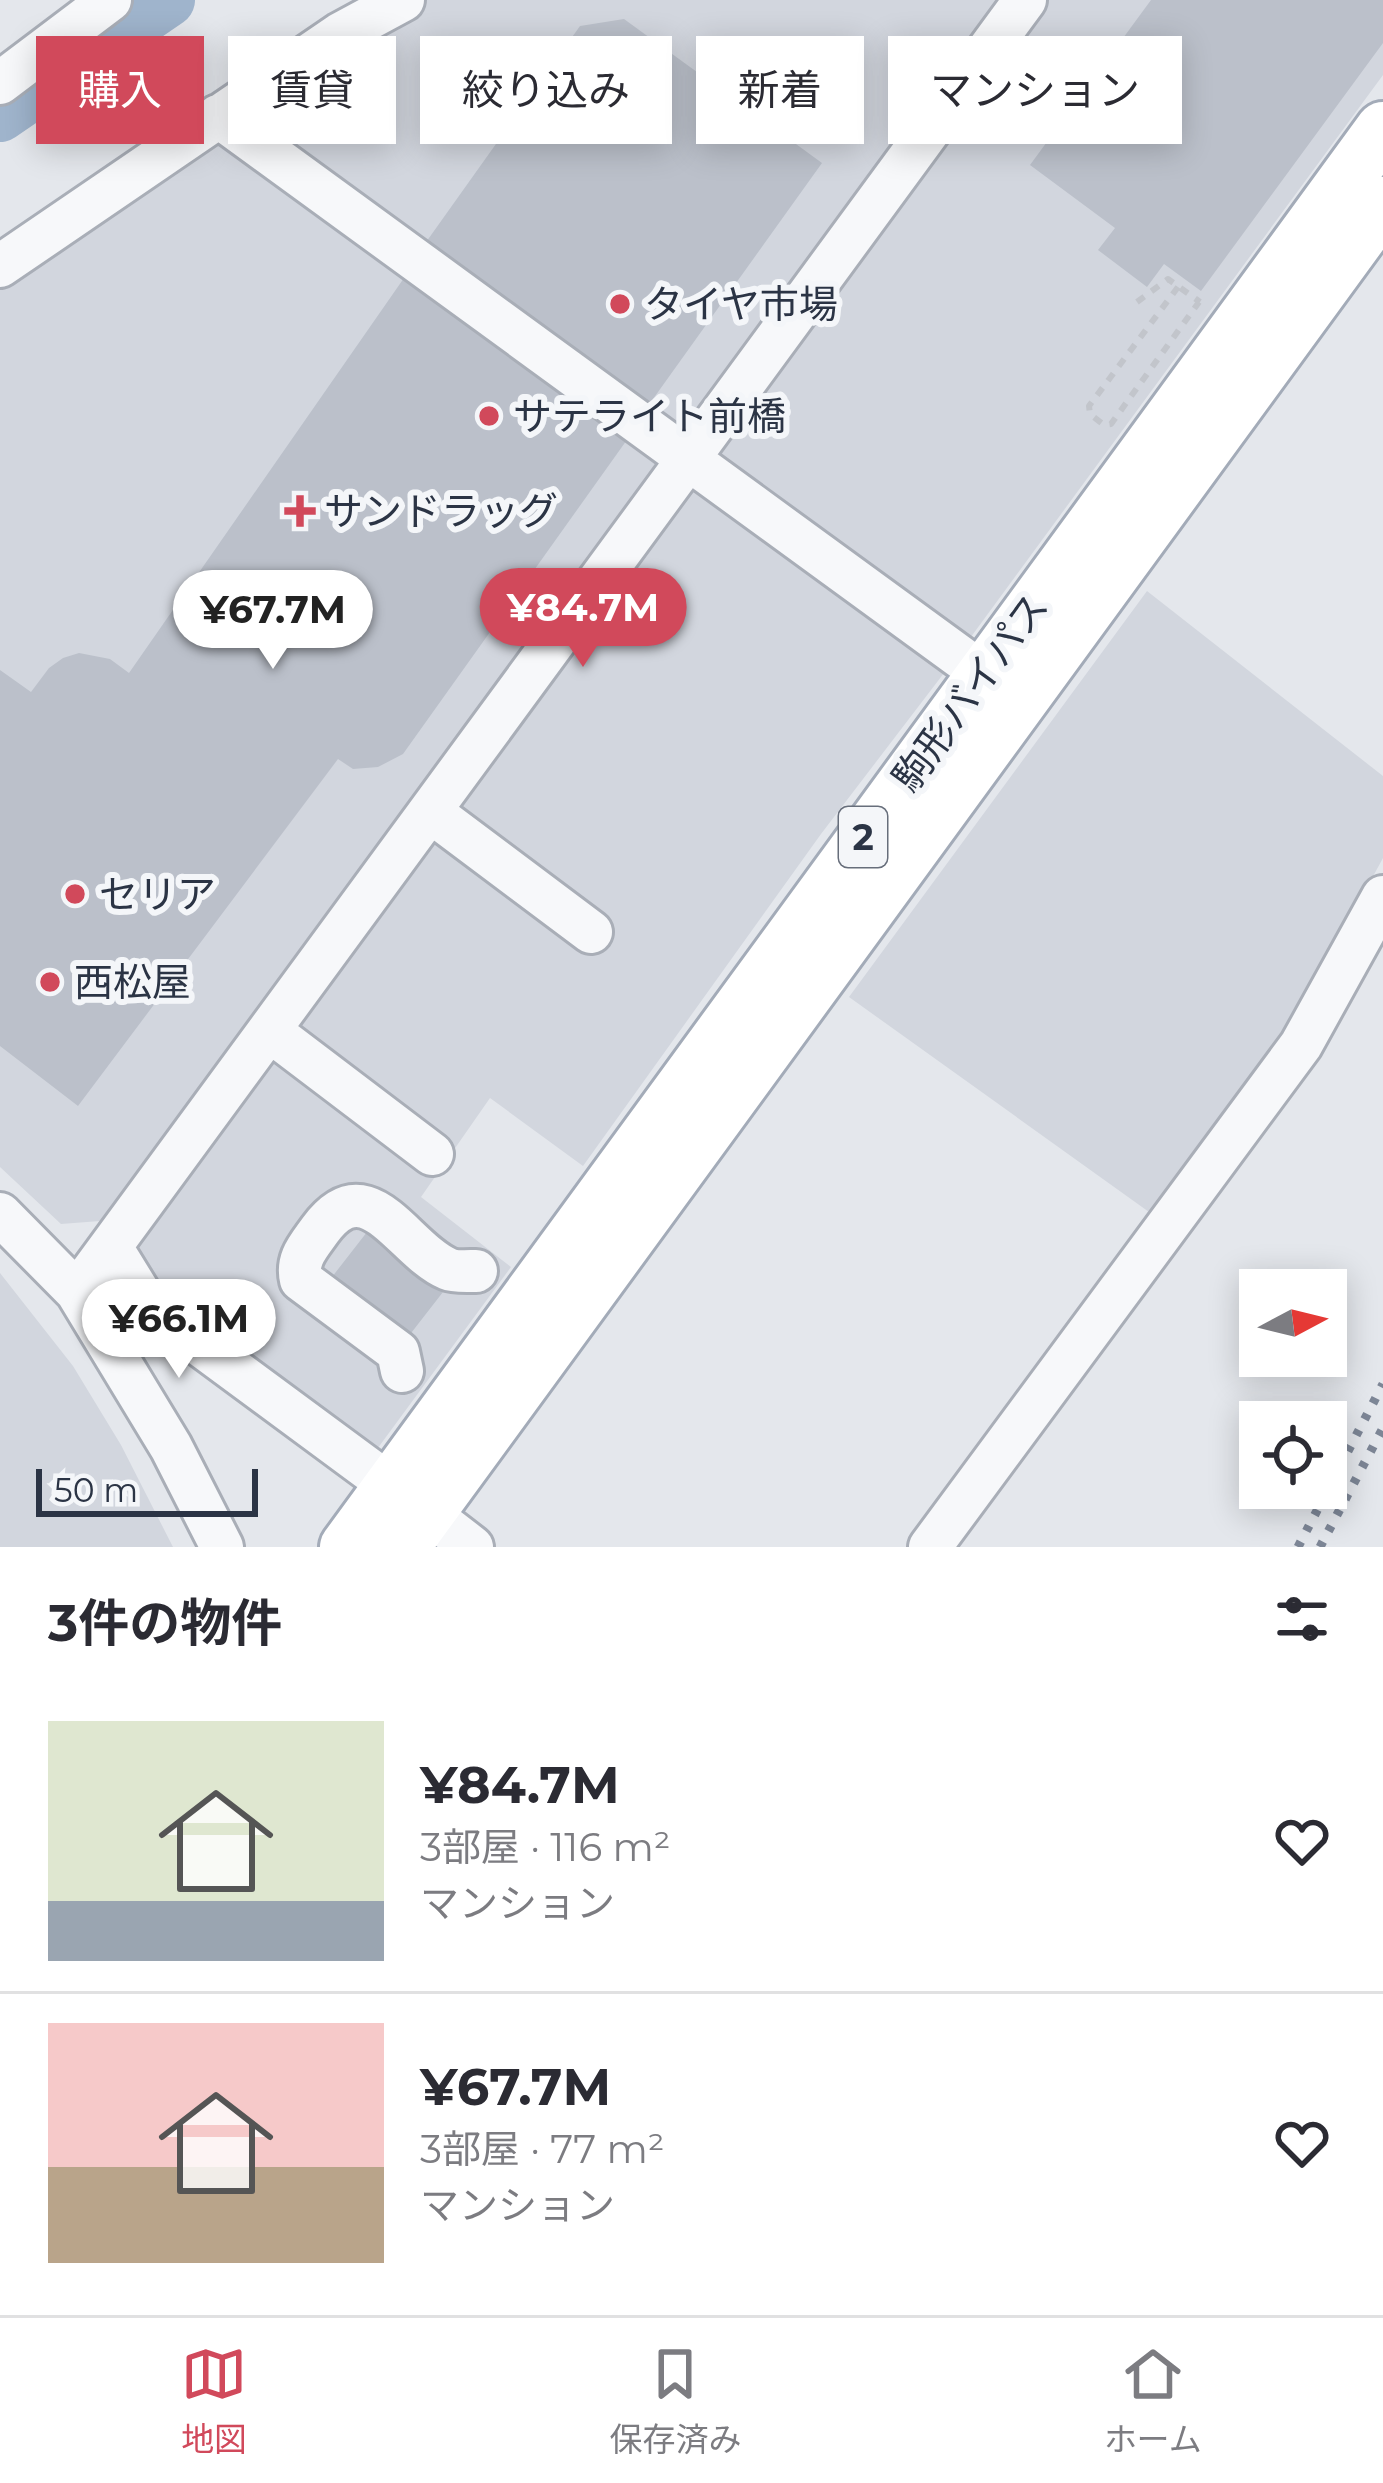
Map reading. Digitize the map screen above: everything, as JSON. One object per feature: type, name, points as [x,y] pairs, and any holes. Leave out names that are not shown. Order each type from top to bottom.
[{"type":"main road","name":"駒形バイパス","points":[[347,1547],[1383,129]]},
{"type":"main road","name":"駒形バイパス","points":[[415,1530],[1383,203]]},
{"type":"main road","points":[[930,745],[989,698],[1033,639]]},
{"type":"street","points":[[0,82],[110,0]]},
{"type":"street","points":[[0,266],[340,34],[403,0]]},
{"type":"street","points":[[77,1292],[1025,0]]},
{"type":"street","points":[[218,116],[982,673]]},
{"type":"street","points":[[431,812],[591,932]]},
{"type":"street","points":[[930,1547],[1301,1045],[1383,897]]},
{"type":"street","points":[[270,1031],[432,1154]]},
{"type":"street","points":[[402,1371],[398,1352],[301,1280],[302,1254],[340,1208],[370,1208],[448,1269],[476,1271]]},
{"type":"street","points":[[0,1214],[77,1292],[171,1447],[222,1547]]},
{"type":"street","points":[[112,1247],[143,1298],[158,1313],[375,1474]]},
{"type":"street","points":[[415,1530],[472,1547]]},
{"type":"path","points":[[1137,302],[1168,278],[1217,315]]},
{"type":"path","points":[[1178,286],[1089,406],[1090,414],[1104,425],[1111,424],[1199,302]]},
{"type":"shaded area","points":[[370,0],[1383,0],[1383,75],[821,834],[583,1166],[490,1098],[421,1197],[511,1267],[372,1456],[161,1300],[131,1246],[100,1221],[61,1224],[0,1167],[0,246],[153,144],[204,144],[204,110],[228,94],[228,144],[396,144],[396,36],[316,36]]},
{"type":"shaded area","points":[[1147,591],[1383,776],[1383,858],[1281,1045],[1156,1217],[849,997]]},
{"type":"shaded area","points":[[0,1273],[73,1366],[121,1445],[173,1547],[0,1547]]},
{"type":"building","points":[[1151,0],[1383,0],[1383,43],[1201,291],[1164,264],[1147,287],[1098,250],[1115,228],[1030,165],[1045,144],[1182,144],[1182,36],[1125,36]]},
{"type":"building","points":[[624,19],[647,36],[573,36],[580,26]]},
{"type":"building","points":[[672,54],[696,71],[696,144],[796,144],[822,163],[648,406],[424,245],[496,144],[672,144]]},
{"type":"building","points":[[404,278],[629,437],[403,754],[378,767],[353,769],[338,759],[78,1106],[0,1046],[0,670],[31,692],[49,668],[79,653],[110,659],[129,673]]},
{"type":"building","points":[[374,1223],[450,1283],[401,1346],[325,1286]]},
{"type":"waterway","points":[[0,115],[168,0]]},
{"type":"railway","points":[[1298,1547],[1383,1384]]},
{"type":"railway","points":[[1320,1547],[1383,1428]]},
{"type":"place","name":"タイヤ市場","points":[[620,304]]},
{"type":"place","name":"サテライト前橋","points":[[489,416]]},
{"type":"place","name":"サンドラッグ","points":[[300,511]]},
{"type":"place","name":"セリア","points":[[75,894]]},
{"type":"place","name":"西松屋","points":[[50,982]]}]
